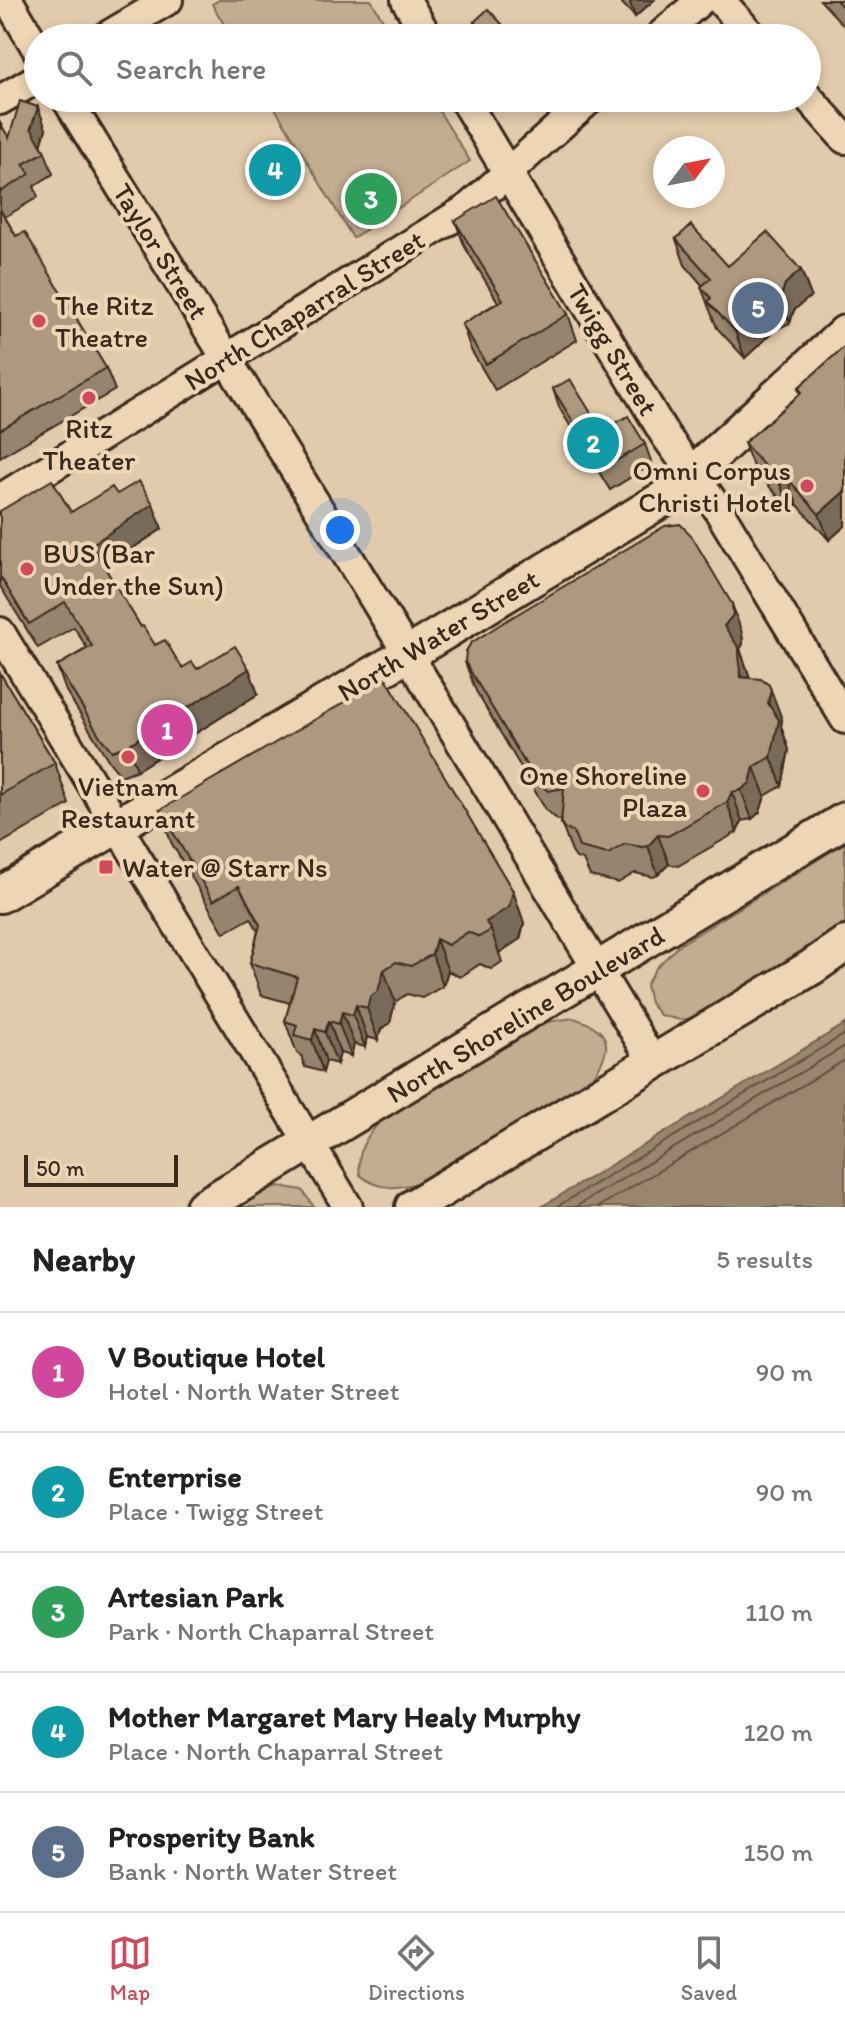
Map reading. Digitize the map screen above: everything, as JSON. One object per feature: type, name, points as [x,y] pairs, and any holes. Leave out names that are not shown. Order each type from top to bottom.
[{"type":"main road","name":"North Water Street","points":[[0,895],[408,654],[671,494],[845,333]]},
{"type":"main road","name":"North Shoreline Boulevard","points":[[203,1207],[845,820]]},
{"type":"main road","points":[[413,1207],[812,967],[845,944]]},
{"type":"street","points":[[8,0],[24,27]]},
{"type":"street","points":[[128,24],[168,0]]},
{"type":"street","points":[[406,0],[420,24]]},
{"type":"street","points":[[674,24],[701,0]]},
{"type":"street","points":[[720,0],[741,24]]},
{"type":"street","points":[[0,100],[24,86]]},
{"type":"street","name":"Taylor Street","points":[[75,112],[408,654],[653,1062]]},
{"type":"street","name":"Twigg Street","points":[[471,112],[665,435],[716,506],[845,719]]},
{"type":"street","name":"North Chaparral Street","points":[[0,499],[467,209],[576,112]]},
{"type":"street","points":[[821,112],[845,139]]},
{"type":"street","points":[[0,632],[348,1207]]},
{"type":"shaded area","points":[[219,0],[371,0],[386,24],[224,24],[212,4]]},
{"type":"shaded area","points":[[277,112],[440,112],[470,161],[353,238]]},
{"type":"shaded area","points":[[845,843],[845,930],[714,1014],[680,1020],[660,1015],[650,1003],[646,985],[656,968],[678,946]]},
{"type":"shaded area","points":[[573,1018],[598,1030],[606,1045],[601,1065],[586,1087],[423,1182],[398,1187],[383,1186],[360,1175],[364,1143],[384,1117],[547,1022]]},
{"type":"shaded area","points":[[279,1186],[302,1190],[314,1207],[230,1207],[252,1194]]},
{"type":"water","points":[[845,1024],[845,1207],[541,1207]]},
{"type":"building","points":[[836,0],[845,0],[845,10]]},
{"type":"building","points":[[488,9],[502,24],[476,24],[474,22]]},
{"type":"building","points":[[20,101],[24,102],[24,112],[36,112],[31,128],[45,152],[23,164],[30,174],[0,192],[0,123],[9,138]]},
{"type":"building","points":[[496,196],[568,314],[486,364],[462,324],[503,300],[455,221]]},
{"type":"building","name":"The Ritz Theatre","points":[[0,209],[16,236],[25,232],[106,368],[0,430]]},
{"type":"building","points":[[691,225],[728,266],[767,232],[801,270],[785,284],[781,296],[767,303],[735,331],[708,302],[711,298],[701,287],[711,278],[676,239]]},
{"type":"building","points":[[845,346],[845,491],[819,514],[787,478],[780,484],[744,443],[802,392],[798,388]]},
{"type":"building","points":[[570,379],[602,431],[628,416],[645,444],[602,469],[553,389]]},
{"type":"building","points":[[52,480],[71,512],[112,487],[117,494],[139,481],[153,504],[91,545],[141,627],[155,645],[165,640],[182,668],[192,662],[197,669],[235,646],[249,669],[128,745],[112,751],[57,666],[92,646],[65,602],[29,624],[0,576],[0,511]]},
{"type":"building","points":[[680,524],[691,535],[732,604],[733,615],[724,626],[739,648],[740,677],[761,679],[771,690],[768,703],[779,720],[771,757],[754,767],[750,783],[732,792],[727,802],[668,836],[658,835],[648,846],[625,844],[608,854],[579,847],[573,831],[565,829],[561,823],[564,788],[548,791],[535,780],[465,662],[466,651],[471,643],[504,622],[665,526]]},
{"type":"building","points":[[0,673],[55,763],[0,795]]},
{"type":"building","points":[[386,678],[513,891],[509,907],[486,922],[491,930],[479,937],[468,932],[448,945],[436,939],[432,954],[411,966],[396,962],[384,970],[378,991],[370,997],[367,1008],[356,1005],[353,1015],[342,1012],[339,1024],[329,1021],[325,1032],[315,1029],[312,1040],[294,1035],[297,1025],[285,1021],[297,977],[250,963],[260,925],[239,886],[213,901],[160,810]]},
{"type":"place","name":"Mother Margaret Mary Healy Murphy","points":[[275,170]]},
{"type":"place","name":"Artesian Park","points":[[371,199]]},
{"type":"place","name":"Prosperity Bank","points":[[758,308]]},
{"type":"place","name":"The Ritz Theatre","points":[[39,321]]},
{"type":"place","name":"Ritz Theater","points":[[89,398]]},
{"type":"place","name":"Enterprise","points":[[593,443]]},
{"type":"place","name":"Omni Corpus Christi Hotel","points":[[807,486]]},
{"type":"place","name":"BUS (Bar Under the Sun)","points":[[27,569]]},
{"type":"place","name":"V Boutique Hotel","points":[[167,730]]},
{"type":"place","name":"Vietnam Restaurant","points":[[128,757]]},
{"type":"place","name":"One Shoreline Plaza","points":[[703,791]]},
{"type":"place","name":"Water @ Starr Ns","points":[[106,867]]}]
